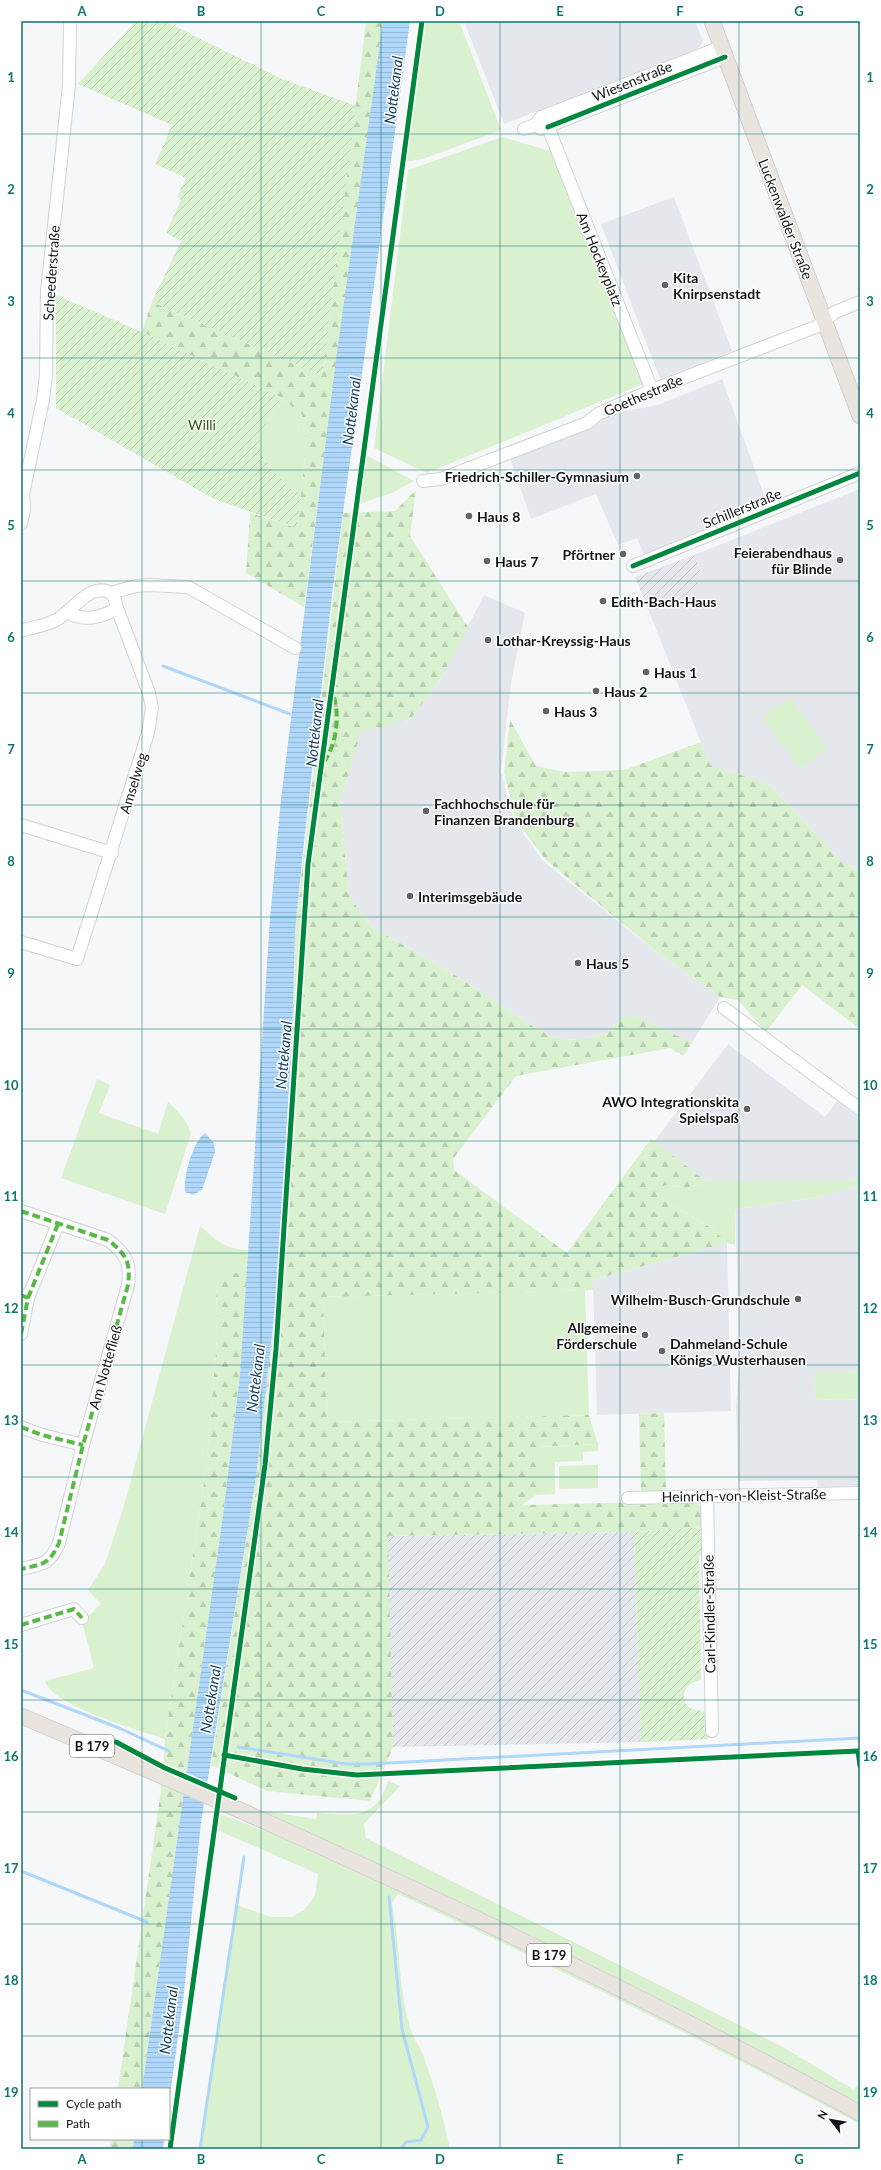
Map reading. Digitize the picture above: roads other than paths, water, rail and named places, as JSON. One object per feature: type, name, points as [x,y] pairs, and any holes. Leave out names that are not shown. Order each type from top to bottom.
[{"type":"main road","name":"Luckenwalder Straße","points":[[712,21],[860,416]]},
{"type":"main road","name":"B 179","points":[[21,1716],[234,1807],[509,1935],[746,2052],[860,2113]]},
{"type":"street","name":"Scheederstraße","points":[[21,524],[24,509],[23,494],[43,400],[46,375],[47,291],[69,85],[70,21]]},
{"type":"street","name":"Wiesenstraße","points":[[723,52],[548,128],[542,129],[530,127],[541,117],[723,52]]},
{"type":"street","name":"Am Hockeyplatz","points":[[548,128],[652,390]]},
{"type":"street","name":"Goethestraße","points":[[423,481],[441,480],[587,422],[598,414],[652,390],[818,326],[835,312],[860,302]]},
{"type":"street","name":"Schillerstraße","points":[[633,566],[860,474]]},
{"type":"street","points":[[21,631],[47,624],[67,612],[75,603],[91,594],[101,591],[111,593],[136,586],[149,585],[188,587],[295,648]]},
{"type":"street","name":"Amselweg","points":[[21,942],[77,959],[112,854],[148,733],[152,708],[139,663],[114,597],[111,593]]},
{"type":"street","points":[[67,612],[75,617],[86,618],[98,616],[117,608]]},
{"type":"street","points":[[21,825],[112,854]]},
{"type":"street","points":[[724,1008],[860,1109]]},
{"type":"street","name":"Am Nottefließ","points":[[21,1211],[108,1240],[123,1254],[130,1270],[128,1285],[82,1445],[58,1543],[53,1556],[46,1563],[21,1569]]},
{"type":"street","points":[[21,1334],[24,1296],[58,1224]]},
{"type":"street","points":[[21,1427],[42,1435],[82,1445]]},
{"type":"street","name":"Heinrich-von-Kleist-Straße","points":[[628,1498],[860,1493]]},
{"type":"street","name":"Carl-Kindler-Straße","points":[[707,1496],[712,1731]]},
{"type":"street","points":[[21,1626],[74,1610],[82,1618]]},
{"type":"water","name":"Nottekanal","points":[[383,21],[410,21],[333,586],[303,851],[295,931],[292,1039],[277,1290],[256,1477],[201,1822],[184,1992],[170,2096],[170,2088],[142,2088],[223,1515],[240,1375],[270,919],[281,799],[336,360]]},
{"type":"water","points":[[205,1133],[214,1143],[215,1152],[202,1190],[193,1195],[185,1192],[187,1169],[197,1143]]},
{"type":"water","points":[[134,2140],[164,2140],[163,2149],[133,2149]]},
{"type":"waterway","points":[[163,666],[290,714]]},
{"type":"waterway","points":[[21,1690],[119,1728],[169,1751]]},
{"type":"waterway","points":[[238,1747],[346,1764],[369,1764],[860,1738]]},
{"type":"waterway","points":[[200,2149],[244,1857]]},
{"type":"waterway","points":[[21,1871],[147,1922]]},
{"type":"waterway","points":[[389,1897],[402,2029],[428,2127],[421,2140],[406,2142],[401,2149]]},
{"type":"place","name":"Kita Knirpsenstadt","points":[[665,285]]},
{"type":"place","name":"Friedrich-Schiller-Gymnasium","points":[[637,476]]},
{"type":"place","name":"Haus 8","points":[[469,516]]},
{"type":"place","name":"Pförtner","points":[[623,554]]},
{"type":"place","name":"Feierabendhaus für Blinde","points":[[840,560]]},
{"type":"place","name":"Haus 7","points":[[487,561]]},
{"type":"place","name":"Edith-Bach-Haus","points":[[603,601]]},
{"type":"place","name":"Lothar-Kreyssig-Haus","points":[[488,640]]},
{"type":"place","name":"Haus 1","points":[[646,672]]},
{"type":"place","name":"Haus 2","points":[[596,691]]},
{"type":"place","name":"Haus 3","points":[[546,711]]},
{"type":"place","name":"Fachhochschule für Finanzen Brandenburg","points":[[426,811]]},
{"type":"place","name":"Interimsgebäude","points":[[410,896]]},
{"type":"place","name":"Haus 5","points":[[578,963]]},
{"type":"place","name":"AWO Integrationskita Spielspaß","points":[[747,1109]]},
{"type":"place","name":"Wilhelm-Busch-Grundschule","points":[[798,1299]]},
{"type":"place","name":"Allgemeine Förderschule","points":[[645,1335]]},
{"type":"place","name":"Dahmeland-Schule Königs Wusterhausen","points":[[662,1351]]},
{"type":"park label","name":"Willi","points":[[202,424]]}]
